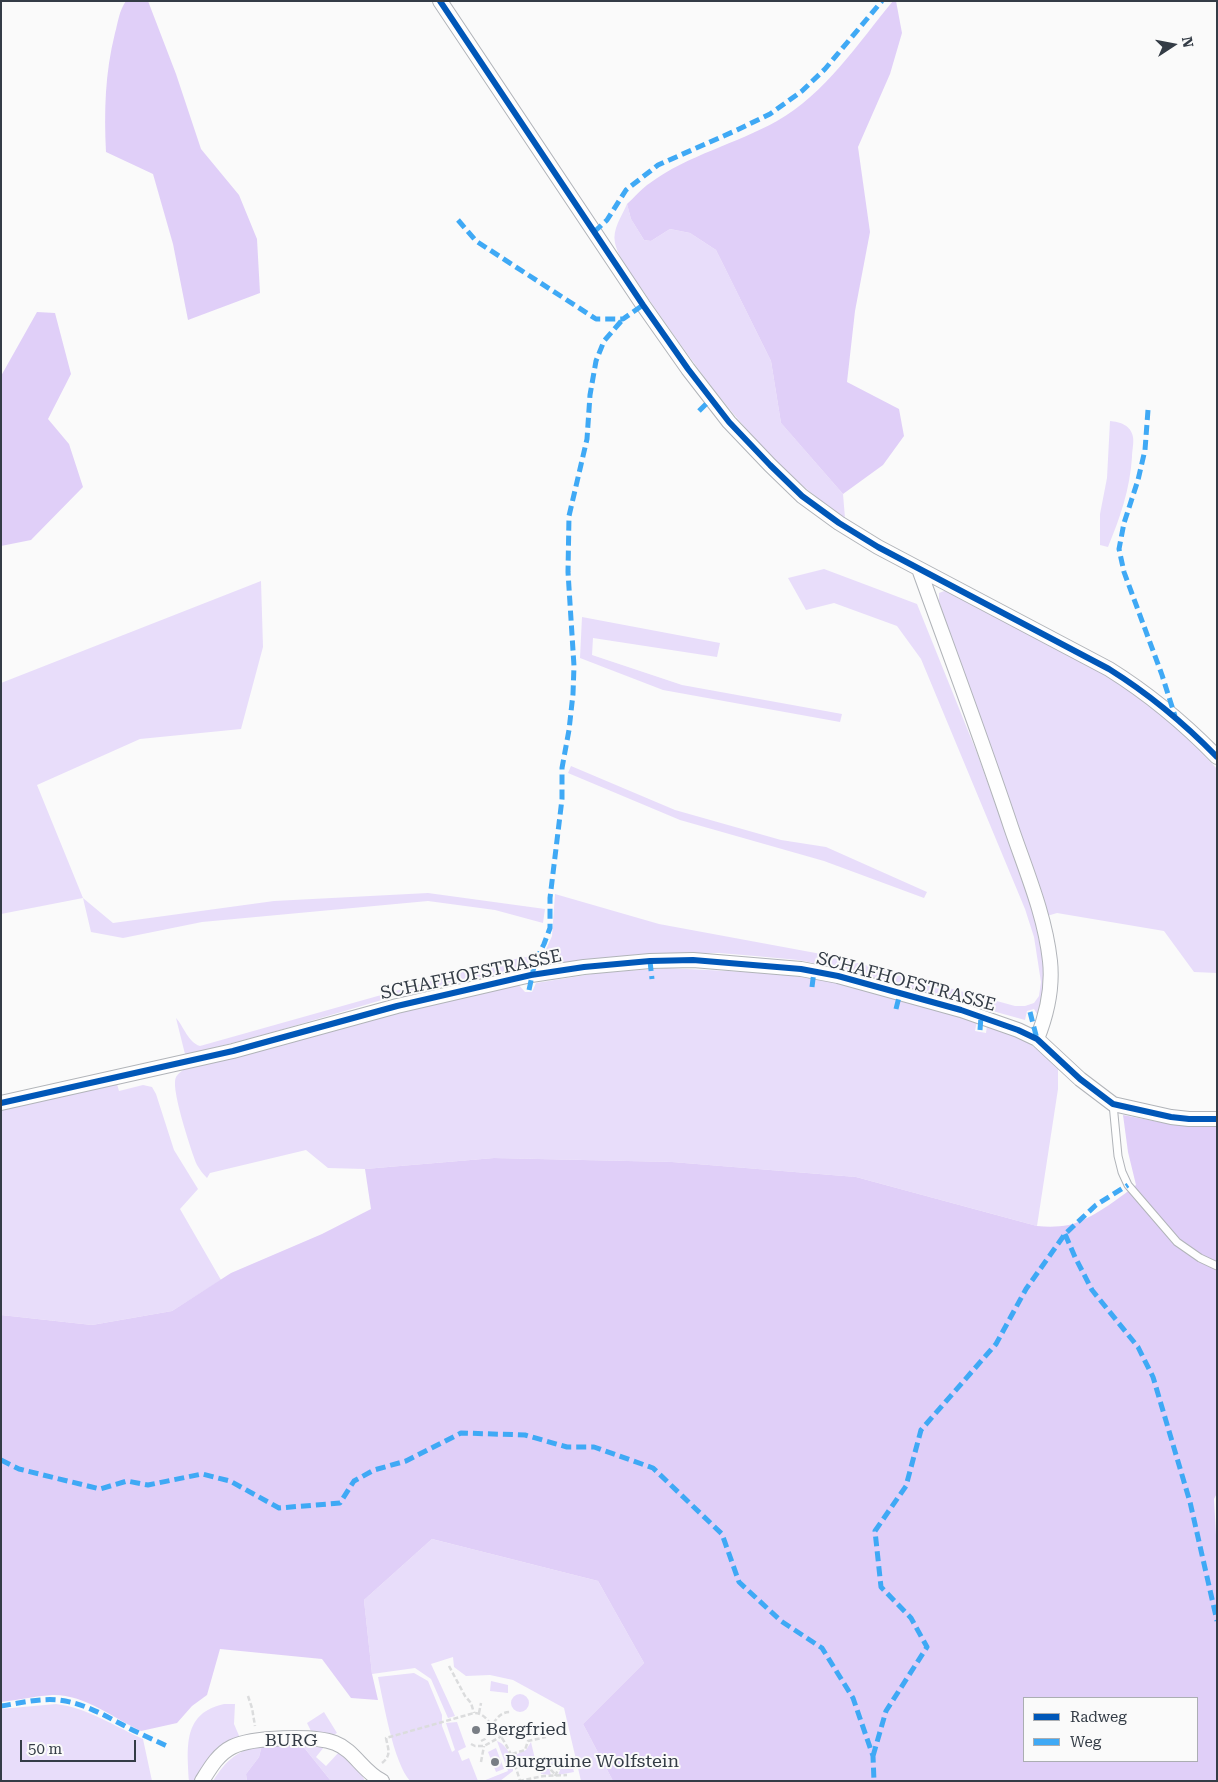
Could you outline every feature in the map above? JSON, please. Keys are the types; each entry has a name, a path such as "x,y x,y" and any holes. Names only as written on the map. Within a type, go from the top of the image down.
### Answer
{"street":[{"path":"440,1 643,305 688,369 729,422 802,496 839,523 878,547 1109,669 1137,687 1175,716 1217,757"},
{"path":"919,569 989,762 1042,920 1050,962 1050,998 1037,1039"},
{"name":"SCHAFHOFSTRASSE","path":"1,1103 224,1053 397,1006 531,975 584,967 650,961 693,960 801,969 838,976 960,1010 1018,1030 1037,1039 1080,1079 1113,1104"},
{"path":"1113,1104 1171,1117 1217,1119"},
{"name":"BURG","path":"202,1781 217,1759 232,1746 255,1741 281,1739 310,1739 335,1743 355,1757 368,1772 382,1781"}],"lane":[{"path":"1113,1104 1118,1156 1128,1185 1178,1242 1200,1258 1217,1266"}],"path":[{"path":"449,1666 465,1696 471,1703 474,1713"},
{"path":"248,1696 252,1708 255,1733"},
{"path":"479,1713 481,1704"},
{"path":"481,1741 485,1739 492,1725 503,1713 510,1712"},
{"path":"368,1772 388,1756 386,1738 479,1713 485,1716 502,1736 512,1754 520,1781 544,1776 567,1776"},
{"path":"472,1744 484,1746 502,1736 537,1728"},
{"path":"512,1754 525,1750 530,1740 546,1737"},
{"path":"481,1762 484,1746"}],"shaded area":[{"path":"126,1 148,1 176,74 201,149 239,195 257,239 260,293 188,320 173,244 153,174 106,152 105,107 107,77 119,17"},
{"path":"893,1 896,1 902,33 890,74 858,147 870,232 855,311 847,382 899,409 904,436 883,465 843,494 781,423 771,361 716,250 690,233 670,229 651,241 644,240 631,219 627,204 644,187 665,173 696,157 761,129 794,110 840,67"},
{"path":"627,204 631,219 644,240 651,241 670,229 690,233 716,250 771,361 781,423 843,494 845,518 816,497 762,447 714,390 630,273 617,250 614,238 616,228"},
{"path":"37,312 55,313 71,374 48,419 69,444 83,487 31,540 1,546 1,376"},
{"path":"1110,421 1121,423 1127,427 1132,433 1133,442 1127,492 1108,547 1100,545 1100,514 1107,478"},
{"path":"824,569 917,604 977,753 1032,906 1045,969 1042,1008 1037,1014 1034,1009 1027,1011 1025,1020 971,1005 969,998 957,997 954,1000 834,967 798,960 719,953 641,954 559,964 543,964 543,956 552,936 555,894 659,924 832,956 1015,1006 1025,1006 1034,1003 1039,996 1041,982 1034,937 1025,909 921,659 897,626 834,603 806,610 788,578"},
{"path":"261,581 263,647 241,729 140,739 37,785 83,898 1,914 1,683"},
{"path":"947,590 1104,672 1182,731 1217,769 1217,973 1194,972 1164,931 1057,913 1047,916 939,601 939,593"},
{"path":"582,617 720,643 717,657 593,638 592,655 682,685 842,714 840,722 663,690 580,658"},
{"path":"571,766 675,810 781,840 826,847 927,892 924,898 824,861 680,820 568,773"},
{"path":"428,893 545,909 543,923 495,910 428,901 202,922 123,938 91,932 83,898 113,923 274,901"},
{"path":"531,956 528,967 409,992 270,1033 185,1054 176,1018 189,1038 200,1046 495,963"},
{"path":"667,968 769,973 825,980 977,1021 975,1031 986,1033 987,1025 1020,1037 1058,1067 1058,1089 1037,1226 856,1177 672,1162 494,1158 365,1169 328,1168 306,1150 210,1173 207,1178 197,1165 183,1124 175,1090 178,1074 183,1070 415,1008 518,984 525,992 532,992 536,983 598,973"},
{"path":"117,1084 119,1091 143,1085 152,1087 156,1094 174,1150 198,1189 180,1209 221,1280 172,1311 92,1325 1,1315 1,1109"},
{"path":"1123,1115 1181,1125 1217,1126 1217,1493 1214,1499 1217,1553 1217,1781 613,1781 583,1724 644,1663 598,1581 432,1539 364,1600 372,1674 378,1700 351,1698 322,1659 220,1649 207,1695 192,1706 177,1723 141,1731 87,1703 64,1696 52,1695 1,1702 1,1315 92,1325 172,1311 231,1273 322,1234 371,1209 365,1169 494,1158 672,1162 856,1177 1037,1226 1053,1227 1069,1225 1087,1218 1136,1185 1128,1152"},
{"path":"432,1539 598,1581 644,1663 583,1724 613,1781 581,1781 564,1708 513,1680 490,1675 466,1676 454,1667 453,1657 431,1664 455,1716 448,1718 431,1679 415,1668 372,1674 364,1600"},
{"path":"414,1673 428,1681 442,1715 442,1726 452,1752 455,1750 446,1723 457,1722 466,1747 458,1751 462,1761 469,1758 478,1781 410,1781 404,1772 390,1732 378,1677"},
{"path":"491,1681 508,1685 508,1693 490,1691"},
{"path":"520,1694 526,1697 529,1703 526,1709 520,1712 514,1709 511,1703 514,1697"},
{"path":"56,1704 90,1713 143,1739 152,1781 1,1781 1,1709"},
{"path":"224,1704 235,1704 234,1724 240,1738 196,1781 189,1781 188,1744 194,1723 211,1708"},
{"path":"324,1712 337,1733 332,1736 312,1733 307,1723"},
{"path":"497,1741 504,1746 509,1754 513,1771 500,1781 483,1781 508,1771"},
{"path":"531,1742 535,1759 518,1765 515,1755 526,1750"},
{"path":"262,1745 259,1757 246,1774 247,1781 213,1781 233,1757"},
{"path":"262,1745 302,1745 331,1781 247,1781 246,1774 259,1757"},
{"path":"302,1745 324,1747 316,1757 326,1766 340,1751 359,1769 365,1781 331,1781"},
{"path":"496,1748 504,1769 496,1772 488,1752"},
{"path":"570,1757 574,1772 558,1775 561,1768 558,1764 553,1763 549,1768 551,1775 541,1774 539,1765"}],"marked path":[{"path":"594,232 607,220 626,190 658,165 770,114 802,91 825,69 882,1"},
{"path":"458,220 476,241 596,319 623,319 643,305"},
{"path":"529,990 535,962 550,928 550,898 562,799 562,768 573,694 574,666 568,572 569,516 587,439 590,395 596,361 604,341 623,319"},
{"path":"699,411 711,399"},
{"path":"1148,410 1145,450 1138,480 1124,523 1119,549 1124,572 1175,716"},
{"path":"650,961 652,979"},
{"path":"812,987 814,971"},
{"path":"896,1009 900,993"},
{"path":"1030,1012 1037,1039"},
{"path":"980,1030 981,1017"},
{"path":"873,1756 886,1711 927,1647 911,1618 881,1587 875,1531 906,1486 921,1430 996,1344 1026,1289 1065,1234 1096,1205 1128,1185"},
{"path":"1065,1234 1092,1290 1138,1347 1153,1377 1190,1502 1217,1621"},
{"path":"1,1460 19,1469 100,1489 127,1481 148,1485 202,1474 230,1481 279,1508 340,1503 354,1481 374,1470 406,1461 461,1433 525,1435 567,1447 594,1447 653,1468 722,1534 739,1582 781,1621 822,1648 853,1698 873,1756 874,1781"},
{"path":"1,1706 30,1701 68,1701 92,1710 169,1747"}],"cycle path":[{"path":"440,1 643,305 688,369 729,422 770,465 802,496 839,523 878,547 1109,669 1166,710 1217,757"},
{"path":"1,1103 233,1051 397,1006 531,975 584,967 650,961 693,960 801,969 838,976 961,1010 1018,1030 1037,1039 1080,1079 1113,1104 1171,1117 1217,1119"}],"place":[{"name":"Bergfried","path":"476,1730"},
{"name":"Burgruine Wolfstein","path":"495,1762"}]}
